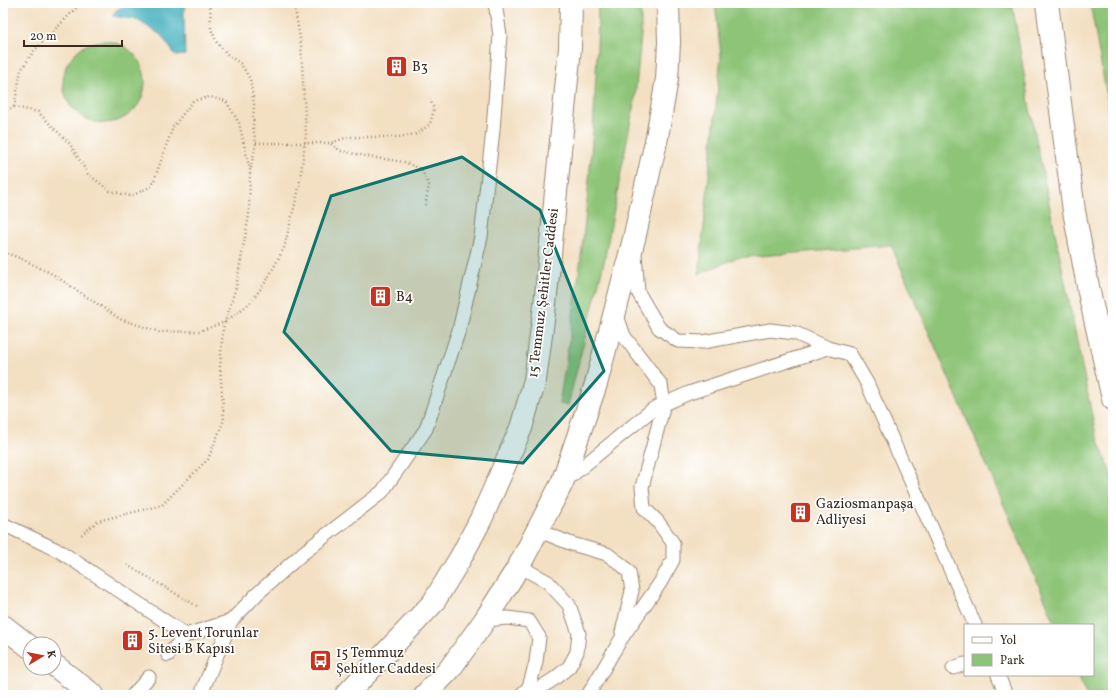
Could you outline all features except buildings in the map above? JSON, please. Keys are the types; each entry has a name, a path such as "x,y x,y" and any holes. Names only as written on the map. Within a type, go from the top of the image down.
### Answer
{"main road":[{"name":"15 Temmuz Şehitler Caddesi","path":"346,695 433,603 462,557 481,519 521,428 535,380 545,305 570,48 571,3"},
{"path":"425,695 449,670 485,620 519,566 562,483 596,384 634,240 657,137 667,79 669,43 668,3"},
{"path":"1046,3 1074,211 1090,299 1113,399"},
{"path":"3,626 22,640"},
{"path":"62,671 92,695"}],"lane":[{"path":"202,689 231,621 257,594 303,553 382,492 426,429 459,330 481,236 493,130 500,35 495,3"},
{"path":"634,240 638,292 659,328 678,341 703,342 770,330 796,333 828,348 850,354 867,383 976,624"},
{"path":"588,695 621,640 660,583 673,560 673,543 658,522 644,508 642,487 664,404 661,385 624,336 616,311"},
{"path":"562,483 653,409 689,393 828,348"},
{"path":"3,524 61,552 186,635"},
{"path":"537,530 572,544 607,554 622,564 628,572 632,591 621,640"},
{"path":"519,566 548,582 569,605 579,633 577,652 569,667 554,679 529,695"},
{"path":"485,620 508,618 529,621 539,637 536,662 528,687 521,695"},
{"path":"168,655 186,635 231,621"},
{"path":"998,676 1006,695"},
{"path":"132,695 148,677"}],"path":[{"path":"14,107 21,70 34,51 81,3"},
{"path":"86,541 79,537 98,521 162,505 208,459 224,420 220,367 223,328 236,287 249,215 250,170 256,143 253,127 254,104 250,79 241,64 228,55 217,43 211,29 210,3"},
{"path":"3,252 22,259 54,276 120,319 159,332 200,331 225,322 250,303 267,280 284,248 299,188 306,135 301,44 294,3"},
{"path":"3,112 14,107 38,112 70,144 88,174 110,191 131,196 152,186 173,127 193,101 210,97 226,101 239,123 250,170"},
{"path":"256,143 330,143 350,137 399,137 417,134 430,124 434,109 430,99"},
{"path":"330,143 341,150 371,158 404,162 421,170 429,185 425,206"},
{"path":"126,564 199,607"}],"highlighted area":[{"path":"462,157 540,210 604,371 523,463 391,451 284,332 331,196"}],"green space":[{"path":"598,3 639,3 641,15 641,35 635,98 604,262 568,405 559,404 576,294 588,194 595,99"},
{"path":"715,3 1012,3 1030,109 1096,435 1113,479 1113,695 1086,695 1078,676 1094,676 1094,624 1056,624 891,245 736,258 699,274 721,56"},
{"path":"1090,3 1113,3 1113,131"},
{"path":"104,41 120,44 133,53 142,66 145,82 142,98 133,111 120,120 104,123 88,120 75,111 66,98 63,82 66,66 75,53 88,44"}],"water":[{"path":"128,3 187,3 184,13 185,55 176,56 161,35 137,20 113,16 115,11"}],"place":[{"name":"B3","path":"396,67"},
{"name":"B4","path":"380,297"},
{"name":"Gaziosmanpaşa Adliyesi","path":"800,512"},
{"name":"5. Levent Torunlar Sitesi B Kapısı","path":"133,641"},
{"name":"15 Temmuz Şehitler Caddesi","path":"321,661"}]}
